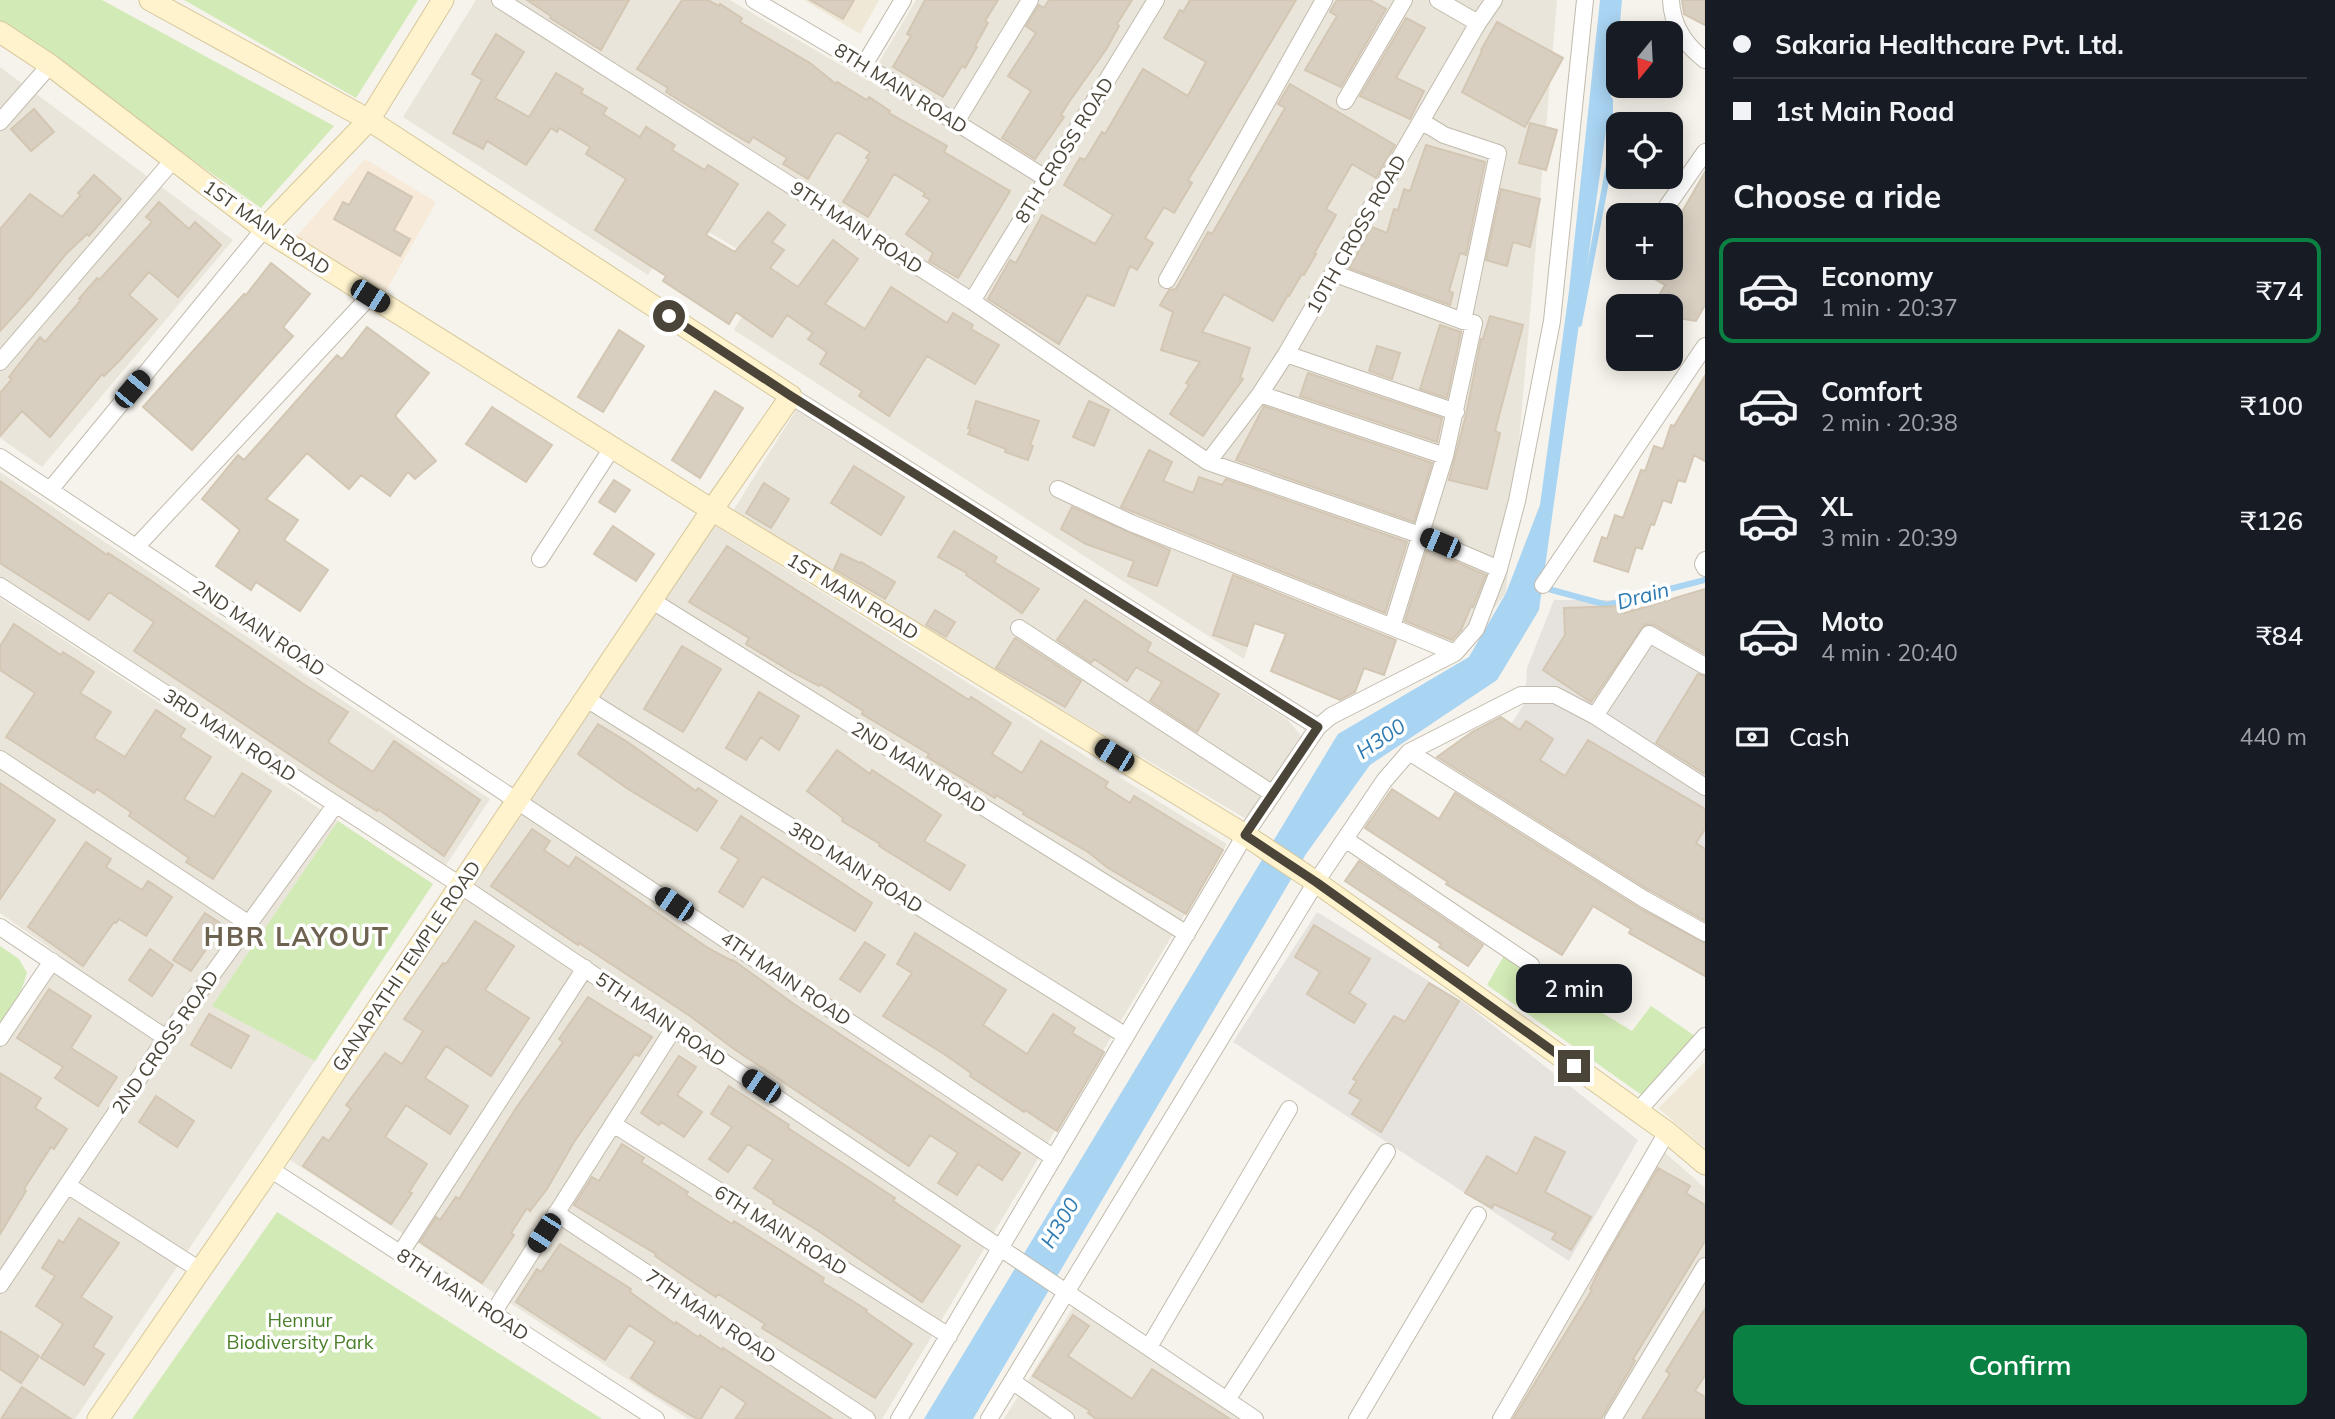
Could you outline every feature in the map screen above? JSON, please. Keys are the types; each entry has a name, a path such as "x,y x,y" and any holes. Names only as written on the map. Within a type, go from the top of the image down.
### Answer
{"street":[{"path":"150,0 369,120 791,396 1318,727"},
{"path":"50,489 264,229 369,120 443,0"},
{"name":"9TH MAIN ROAD","path":"500,0 972,301 1208,463 1420,535 1499,569"},
{"name":"8TH MAIN ROAD","path":"754,0 1047,179"},
{"path":"864,65 903,0"},
{"path":"956,122 1030,0"},
{"name":"8TH CROSS ROAD","path":"972,301 1156,0"},
{"path":"1167,280 1324,0"},
{"path":"1345,101 1404,0"},
{"path":"1438,0 1478,23"},
{"name":"10TH CROSS ROAD","path":"1208,463 1261,394 1286,354 1478,23 1494,0"},
{"path":"899,1419 1245,835 1318,727 1331,716 1455,653 1476,629 1499,569 1517,501 1552,321 1585,0"},
{"path":"1671,0 1673,20 1690,49 1705,60"},
{"name":"1ST MAIN ROAD","path":"0,32 50,65 264,229 612,448 1245,835 1316,882 1667,1132 1705,1164"},
{"path":"0,122 50,65"},
{"path":"1422,121 1444,135 1498,153 1463,321"},
{"path":"1669,203 1705,152"},
{"path":"0,362 173,160"},
{"path":"1333,273 1474,323 1445,456 1392,627"},
{"path":"136,547 370,296"},
{"path":"1543,585 1705,346"},
{"path":"1286,354 1456,412"},
{"path":"1261,394 1445,456"},
{"name":"GANAPATHI TEMPLE ROAD","path":"98,1419 270,1169 791,396"},
{"path":"540,559 612,448"},
{"name":"2ND MAIN ROAD","path":"0,457 517,799"},
{"path":"1058,489 1131,523 1455,653"},
{"name":"3RD MAIN ROAD","path":"0,586 460,885"},
{"name":"2ND MAIN ROAD","path":"651,600 1187,934"},
{"path":"1019,628 1273,794"},
{"path":"1595,716 1649,634 1705,666"},
{"path":"989,1419 1316,882 1384,781 1409,752 1521,695 1555,695 1595,716 1705,787"},
{"name":"3RD MAIN ROAD","path":"585,698 1126,1036"},
{"path":"1409,752 1644,899 1705,933"},
{"path":"0,759 249,924"},
{"name":"4TH MAIN ROAD","path":"517,799 1054,1157"},
{"name":"2ND CROSS ROAD","path":"0,1285 166,1038 336,804"},
{"path":"1345,839 1531,965"},
{"name":"5TH MAIN ROAD","path":"460,885 1067,1290 1255,1419"},
{"path":"0,927 166,1038"},
{"path":"0,1038 52,961"},
{"path":"400,1254 585,968"},
{"path":"493,1313 674,1028"},
{"path":"1638,1111 1705,1036"},
{"path":"1149,1347 1289,1109"},
{"name":"6TH MAIN ROAD","path":"613,1124 948,1336"},
{"path":"1501,1419 1667,1132"},
{"path":"1227,1400 1387,1152"},
{"name":"8TH MAIN ROAD","path":"270,1169 656,1419"},
{"path":"67,1185 200,1270"},
{"name":"7TH MAIN ROAD","path":"556,1213 867,1419"},
{"path":"1357,1419 1478,1215"},
{"path":"1613,1419 1705,1266"},
{"path":"1012,1381 1066,1419"}],"shaded area":[{"path":"476,0 730,0 868,81 916,0 1557,0 1506,593 1460,650 1271,577 1244,659 734,330 770,268 683,217 648,275 403,117"},
{"path":"804,0 879,0 860,34"},
{"path":"0,67 233,240 42,467 0,438"},
{"path":"365,159 436,202 385,293 295,238"},
{"path":"796,410 1288,720 1302,737 1248,820 731,514"},
{"path":"0,472 490,799 444,868 0,580"},
{"path":"714,525 1227,844 882,1419 688,1419 287,1158"},
{"path":"0,598 338,821 212,1006 315,1061 75,1419 0,1419 0,1048 61,956 0,913"},
{"path":"1554,600 1627,600 1705,659 1705,893 1489,760 1525,702 1527,668"},
{"path":"1317,912 1466,1004 1638,1140 1569,1261 1233,1042"},
{"path":"1705,1062 1705,1148 1658,1108"},
{"path":"1663,1151 1705,1188 1705,1419 1511,1419"},
{"path":"1074,1306 1242,1419 1004,1419"}],"green space":[{"path":"0,0 102,0 334,126 261,208 0,25"},
{"path":"184,0 418,0 356,98"},
{"path":"338,821 433,884 315,1061 212,1006"},
{"path":"0,946 19,959 27,973 21,991 0,1023"},
{"path":"1505,954 1632,1031 1651,1006 1695,1036 1643,1096 1487,985"},
{"name":"Hennur Biodiversity Park","path":"277,1212 602,1419 132,1419"}],"water":[{"path":"1600,0 1622,0 1620,21 1606,21 1606,98 1611,98 1609,112 1606,112 1606,131 1539,610 1497,680 1370,765 1306,854 973,1419 924,1419 1338,734 1469,657 1506,593 1540,505 1569,291"}],"building":[{"path":"527,0 629,0 601,50"},
{"path":"682,0 708,0 719,6 720,4 742,18 740,22 810,63 836,84 837,82 867,100 869,97 890,111 889,113 947,146 944,152 1010,191 958,278 929,261 933,253 906,234 930,200 923,196 925,193 894,174 868,217 843,202 869,159 866,158 870,152 839,133 835,134 808,179 783,164 787,158 753,137 749,143 727,130 666,92 668,88 637,69"},
{"path":"810,0 854,0 843,19"},
{"path":"925,0 998,0 985,21 988,23 975,46 977,47 943,97 893,67 911,36 907,34"},
{"path":"1049,0 1132,0 1117,24 1119,26 1107,48 1069,102 1061,115 1064,117 1035,159 1002,138 1031,91 1008,76 1036,33 1026,26 1039,5 1044,8"},
{"path":"1190,0 1296,0 1188,180 1192,183 1174,213 1164,207 1145,238 1153,243 1137,270 1130,266 1114,306 1087,295 1059,344 988,299 1010,260 1016,263 1042,215 1095,244 1113,215 1064,185 1080,158 1085,160 1102,132 1105,134 1143,69 1188,96 1206,62 1164,38 1180,10 1183,12"},
{"path":"1337,0 1370,0 1386,9 1341,87 1305,70 1337,16 1330,12"},
{"path":"1682,0 1705,0 1705,25 1684,14"},
{"path":"1406,18 1425,28 1396,78 1424,91 1410,119 1360,96"},
{"path":"1497,22 1563,58 1525,127 1462,92"},
{"path":"496,34 524,52 495,98 529,117 556,73 583,89 581,93 607,108 603,114 640,137 646,127 675,145 672,150 705,170 708,165 738,184 706,235 735,252 768,212 785,225 772,242 784,250 770,268 798,287 833,240 858,259 825,304 865,329 891,287 947,323 953,313 973,325 971,329 999,345 975,384 927,356 889,416 859,396 862,391 820,364 827,352 808,339 813,333 787,315 772,337 736,312 729,324 663,281 666,276 595,230 626,179 586,154 590,147 559,128 557,132 551,128 526,165 487,141 483,149 453,133 482,80 472,74"},
{"path":"1290,84 1395,145 1376,178 1352,164 1326,209 1336,215 1304,275 1302,274 1273,321 1224,294 1202,332 1250,348 1240,378 1243,379 1203,436 1170,414 1200,362 1161,350 1173,312 1160,305 1169,290 1176,289 1208,232 1212,234 1285,108 1278,104"},
{"path":"34,109 54,132 31,151 11,129"},
{"path":"1530,123 1557,130 1546,170 1519,163"},
{"path":"1426,145 1485,162 1466,255 1460,253 1449,291 1453,293 1450,305 1349,268 1372,227 1387,233 1394,209 1398,210 1404,189 1410,191"},
{"path":"368,172 412,197 394,230 410,239 400,256 334,219 343,202 349,205"},
{"path":"1705,172 1705,305 1696,321 1683,319 1683,294 1660,294 1665,285 1656,280 1683,280 1683,210"},
{"path":"94,175 121,199 89,236 87,234 66,254 0,331 0,229 30,194 62,217"},
{"path":"1501,189 1540,199 1530,247 1513,242 1507,266 1486,260"},
{"path":"159,202 189,229 195,222 221,245 178,297 149,272 129,295 157,319 104,376 102,374 50,437 22,411 0,436 0,393 12,379 9,377 40,337 45,342 97,278 99,280 152,222 146,217"},
{"path":"271,263 310,294 283,327 293,336 192,450 143,407 244,294 246,295"},
{"path":"1490,316 1523,325 1495,431 1500,433 1487,489 1449,480 1466,415 1481,339"},
{"path":"1440,325 1461,332 1447,398 1420,389"},
{"path":"367,327 429,373 395,416 436,461 415,479 408,472 390,496 361,475 349,489 307,453 266,499 298,520 284,540 328,570 300,611 256,582 251,590 216,566 240,530 202,499 238,455 244,460 337,355 342,359"},
{"path":"619,330 644,346 603,412 578,397"},
{"path":"1377,346 1400,353 1392,379 1369,371"},
{"path":"1308,373 1442,418 1437,442 1300,396"},
{"path":"1705,376 1705,461 1694,455 1685,482 1678,480 1671,503 1663,500 1642,549 1636,547 1628,572 1594,561 1602,537 1607,539 1615,515 1623,518 1641,470 1645,471 1654,446 1663,449 1671,425 1674,426"},
{"path":"715,391 743,408 700,478 672,460"},
{"path":"976,401 1039,421 1030,445 1033,446 1028,460 968,434"},
{"path":"1089,401 1109,410 1094,446 1073,437"},
{"path":"1264,406 1432,463 1414,522 1236,460"},
{"path":"492,407 552,445 526,482 466,444"},
{"path":"1149,450 1172,462 1163,481 1193,493 1199,477 1222,485 1226,479 1407,542 1385,613 1121,507"},
{"path":"854,466 904,497 881,535 831,503"},
{"path":"614,480 630,490 615,512 599,502"},
{"path":"0,481 107,555 108,553 153,582 348,712 328,742 373,772 394,741 480,800 444,856 378,809 377,811 331,782 134,651 154,622 109,592 89,620 0,563"},
{"path":"764,483 789,499 771,528 746,513"},
{"path":"1072,507 1170,550 1157,586 1128,576 1134,561 1086,544 1061,529"},
{"path":"613,526 654,554 636,581 594,554"},
{"path":"954,531 997,557 994,562 1039,589 1022,613 966,575 967,573 938,557"},
{"path":"727,546 969,700 971,697 1011,723 992,754 1022,773 1041,741 1108,782 1105,787 1130,803 1134,796 1223,850 1186,914 1108,868 1088,852 996,795 995,798 927,757 929,754 862,714 863,711 820,684 819,686 792,672 746,644 749,638 689,602"},
{"path":"1427,549 1486,575 1461,630 1452,640 1405,621"},
{"path":"841,554 861,562 895,582 885,599 834,569"},
{"path":"1233,575 1396,640 1384,675 1364,668 1355,692 1340,700 1271,671 1286,634 1254,623 1247,646 1213,635"},
{"path":"1705,589 1705,654 1654,625 1645,624 1591,702 1543,670 1565,635 1564,608 1624,606 1625,613"},
{"path":"1085,600 1151,643 1147,651 1219,694 1197,732 1150,701 1162,682 1136,667 1127,681 1094,659 1091,663 1057,640"},
{"path":"935,610 955,622 946,637 926,625"},
{"path":"14,624 61,655 63,652 94,672 80,693 111,712 94,738 125,757 156,710 185,729 180,737 211,757 184,799 214,817 242,773 271,791 213,879 186,862 189,858 129,816 131,812 97,789 94,793 6,737 35,693 0,670 0,646"},
{"path":"1015,638 1081,681 1065,707 996,668"},
{"path":"682,646 721,669 683,732 644,709"},
{"path":"1698,674 1705,676 1705,774 1656,743"},
{"path":"759,692 799,716 779,750 761,737 746,760 726,748"},
{"path":"1501,717 1520,730 1526,721 1553,739 1540,760 1565,776 1588,740 1705,809 1705,829 1696,843 1705,849 1705,921 1649,890 1437,757 1472,732"},
{"path":"598,724 696,791 698,788 717,801 697,831 628,789 578,754"},
{"path":"837,750 870,774 872,770 941,815 924,841 965,865 950,890 842,821 843,818 807,791"},
{"path":"0,783 55,820 0,899"},
{"path":"1392,789 1439,819 1455,793 1639,908 1705,943 1705,976 1629,933 1631,929 1593,906 1562,955 1446,884 1448,882 1365,828"},
{"path":"741,816 872,903 855,931 762,876 743,907 719,892 739,859 721,848"},
{"path":"532,829 550,841 544,850 569,867 576,857 708,948 733,960 794,1004 1020,1153 1002,1180 978,1164 957,1195 938,1183 958,1153 930,1135 909,1166 734,1049 690,1016 491,886"},
{"path":"86,842 111,859 106,867 142,890 148,881 172,897 146,936 119,919 114,922 83,966 28,927"},
{"path":"1359,861 1483,945 1468,966 1439,947 1441,944 1345,881"},
{"path":"205,913 223,925 191,971 173,960"},
{"path":"475,921 514,946 485,990 529,1018 491,1076 446,1046 425,1078 468,1106 450,1134 406,1105 385,1137 427,1164 391,1224 303,1166 323,1137 329,1141 351,1109 346,1105 385,1053 402,1064 423,1031 404,1019"},
{"path":"1314,925 1370,959 1349,993 1366,1004 1354,1023 1307,994 1320,972 1295,957"},
{"path":"915,933 1006,990 983,1025 1027,1054 1053,1014 1075,1028 1072,1033 1104,1052 1057,1131 1025,1110 1024,1112 970,1076 971,1073 944,1054 883,1016 912,973 897,964"},
{"path":"865,942 885,955 860,992 840,979"},
{"path":"150,949 173,965 152,996 129,980"},
{"path":"1429,983 1459,1001 1381,1132 1352,1114 1361,1100 1349,1093 1357,1081 1353,1079 1394,1016 1405,1022"},
{"path":"49,989 91,1016 71,1048 117,1077 98,1106 55,1078 63,1067 17,1038"},
{"path":"588,997 652,1037 639,1056 635,1054 574,1142 547,1189 530,1211 527,1208 511,1233 514,1235 482,1283 420,1242 436,1217 440,1220 456,1197 459,1199 516,1108 563,1042 559,1039"},
{"path":"209,1014 249,1036 231,1068 191,1045"},
{"path":"679,1056 696,1067 677,1095 702,1112 684,1137 641,1113"},
{"path":"0,1073 41,1098 35,1108 67,1129 54,1149 51,1147 24,1189 26,1191 0,1234"},
{"path":"729,1086 895,1198 893,1201 960,1246 922,1302 754,1188 773,1160 748,1144 728,1172 709,1159 732,1127 711,1114"},
{"path":"156,1096 194,1121 177,1147 139,1122"},
{"path":"1535,1137 1565,1152 1545,1192 1591,1217 1571,1250 1552,1239 1556,1233 1494,1204 1492,1208 1465,1193 1487,1156 1517,1174"},
{"path":"622,1144 644,1158 641,1162 688,1192 686,1195 732,1224 734,1221 824,1278 822,1282 867,1310 866,1312 912,1344 875,1398 762,1328 765,1324 718,1294 716,1297 655,1256 656,1254 574,1205 592,1177 599,1181"},
{"path":"1658,1168 1690,1186 1686,1193 1705,1205 1705,1241 1633,1359 1635,1361 1601,1419 1513,1419 1592,1290 1590,1289 1601,1266"},
{"path":"79,1218 119,1243 81,1297 112,1317 93,1347 104,1354 84,1385 41,1358 63,1324 36,1306 55,1276 42,1268 59,1240 63,1243"},
{"path":"560,1244 631,1289 630,1292 675,1324 676,1322 698,1337 700,1335 722,1350 723,1348 832,1419 735,1419 746,1403 721,1386 701,1419 697,1419 650,1391 631,1378 655,1342 629,1325 605,1360 516,1302 537,1269 541,1272"},
{"path":"1705,1309 1705,1375 1695,1391 1705,1397 1705,1419 1642,1419 1670,1374 1666,1371"},
{"path":"1073,1315 1089,1326 1068,1356 1132,1399 1152,1369 1230,1419 1096,1419 1088,1413 1090,1411 1033,1376"},
{"path":"0,1331 39,1356 21,1383 0,1369"},
{"path":"22,1387 71,1419 1,1419"}],"waterway":[{"name":"H300","path":"1579,324 1610,160 1610,100"},
{"name":"Drain","path":"1541,587 1607,605 1705,580"}],"district":[{"name":"HBR LAYOUT","path":"297,937"}],"route":[{"path":"669,316 791,396 1318,727 1245,835 1316,882 1574,1066"}]}
